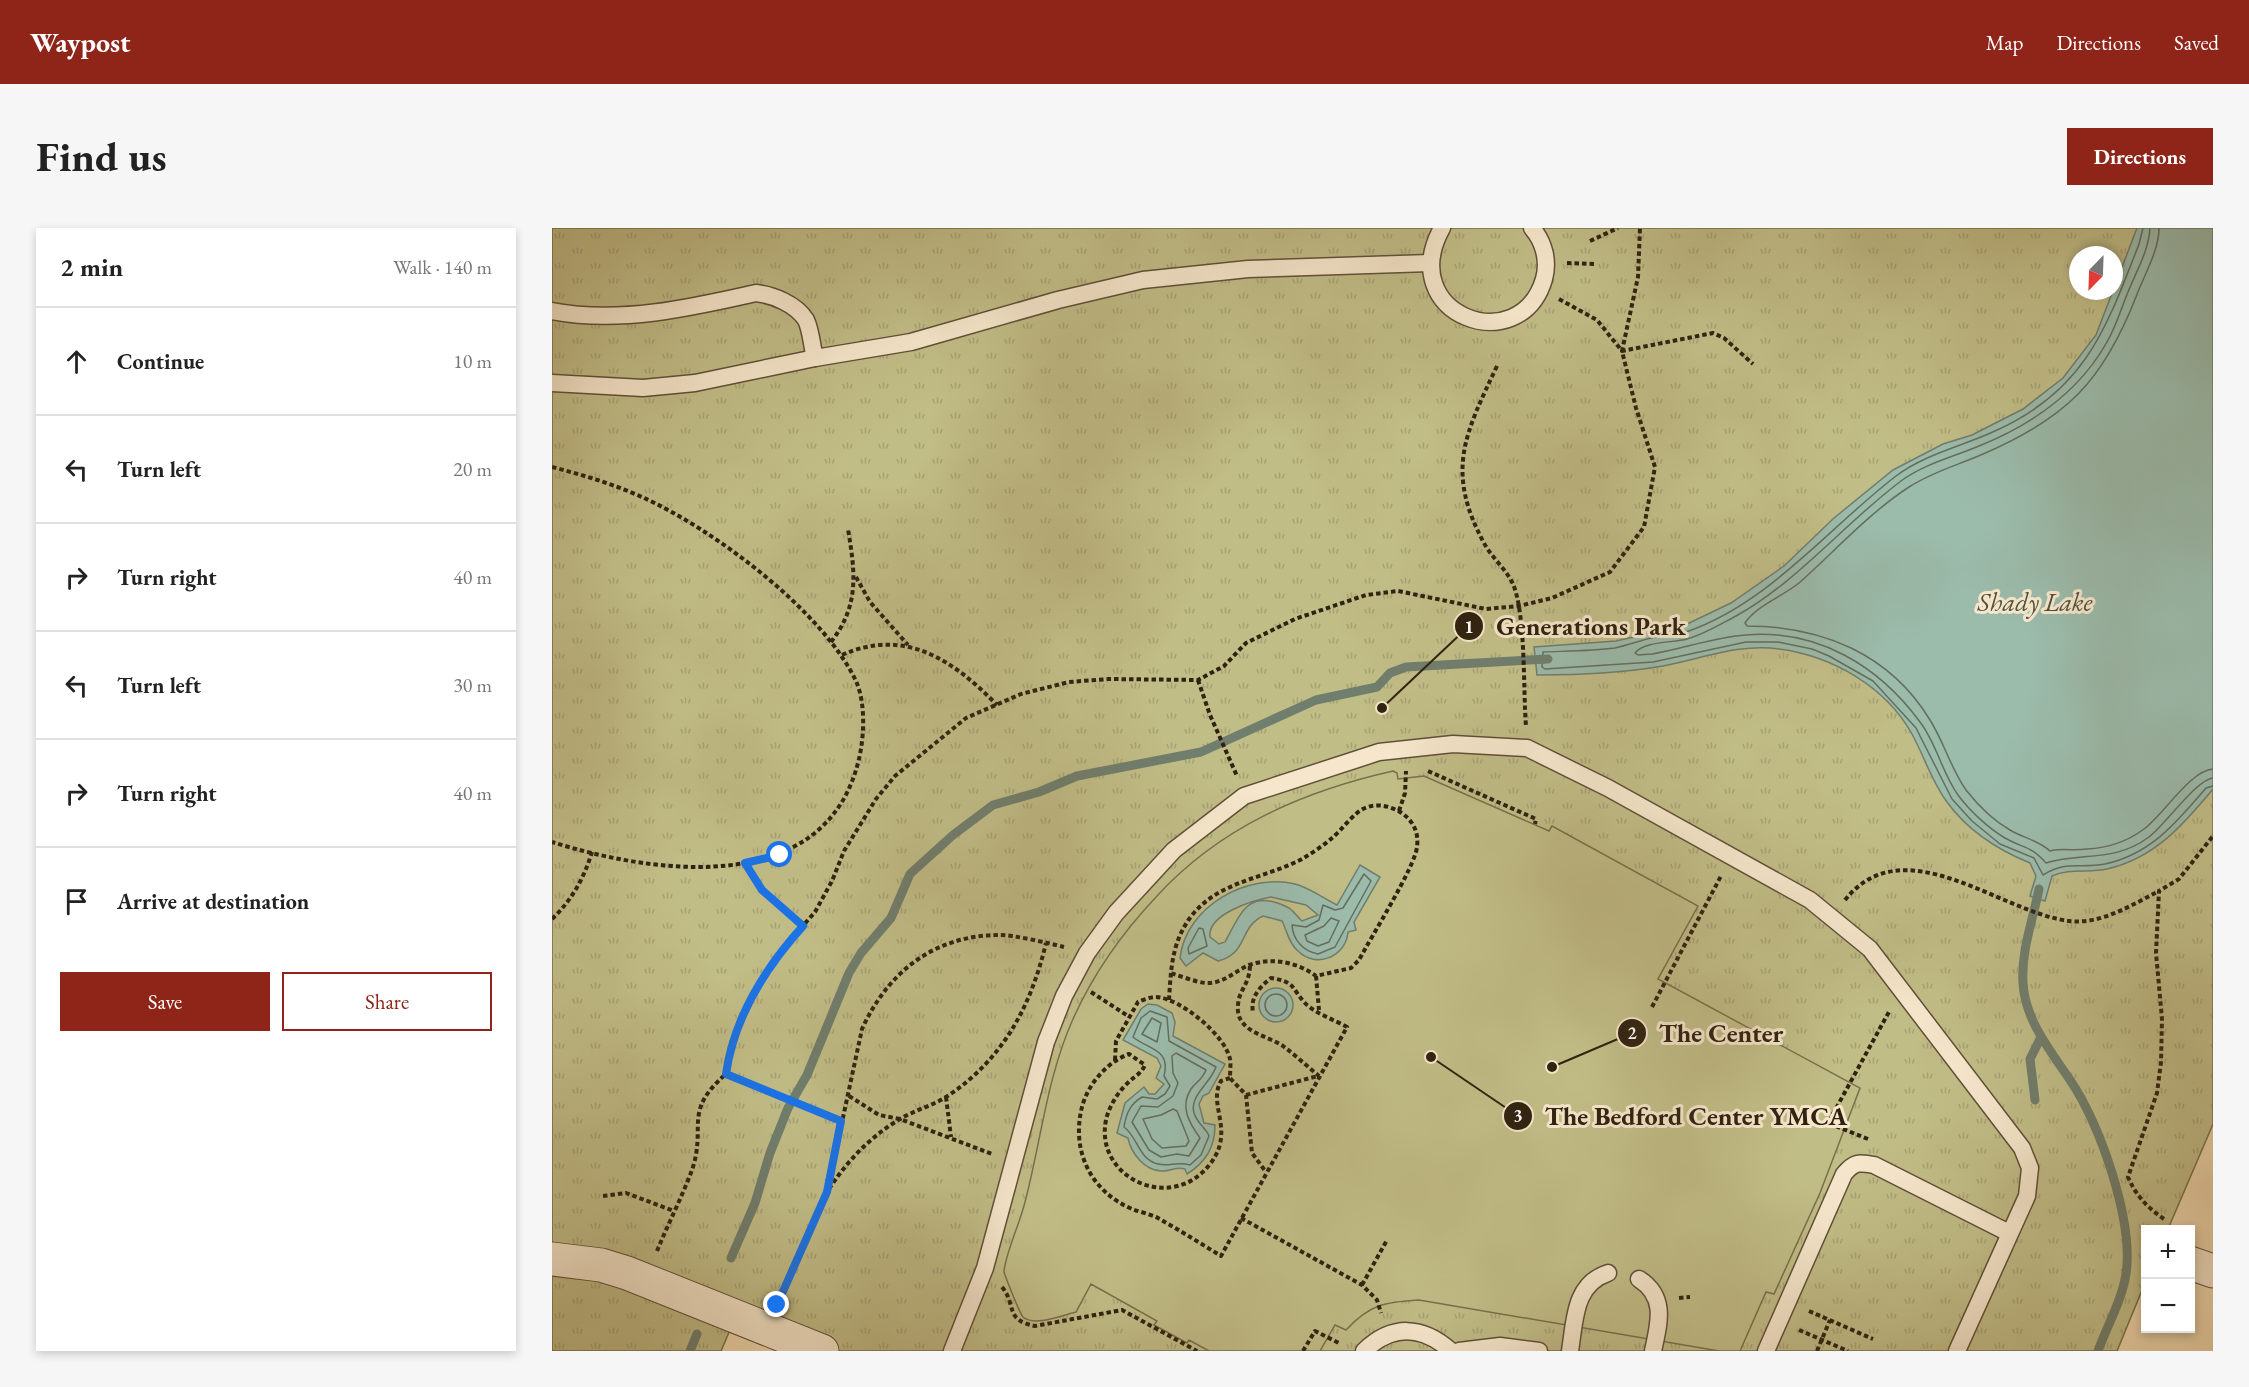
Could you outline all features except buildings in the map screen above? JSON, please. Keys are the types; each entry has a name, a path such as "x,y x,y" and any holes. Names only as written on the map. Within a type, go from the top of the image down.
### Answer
{"street":[{"path":"552,1259 601,1265 627,1273 785,1344 822,1351"},
{"path":"2195,1265 2213,1271"}],"lane":[{"path":"1442,228 1433,245 1430,263 1432,282 1442,300 1456,313 1474,321 1494,323 1512,317 1529,307 1540,291 1546,272 1545,253 1539,236 1532,228"},
{"path":"552,383 643,388 695,383 815,358 911,342 1058,300 1143,280 1248,269 1430,263"},
{"path":"552,311 599,315 652,313 756,293 771,295 784,301 806,320 815,358"},
{"path":"952,1351 986,1268 1046,1042 1064,996 1087,953 1116,913 1174,850 1244,796 1379,752 1453,744 1527,748 1608,788 1810,900 1870,949 2022,1148 2030,1167 2027,1196 1957,1351"},
{"path":"1766,1351 1844,1174 1851,1166 1859,1162 1874,1165 1934,1193 2009,1233"},
{"path":"1570,1351 1575,1315 1585,1287 1594,1277 1608,1273"},
{"path":"1639,1279 1647,1284 1659,1302 1660,1316 1653,1351"},
{"path":"1364,1351 1380,1338 1399,1331 1418,1331 1437,1339 1450,1351"},
{"path":"1459,1351 1500,1346 1539,1351"}],"path":[{"path":"1590,241 1618,228"},
{"path":"1622,351 1638,277 1640,228"},
{"path":"655,1256 692,1169 698,1146 697,1113 712,1086 726,1074 730,1046 741,1016 778,954 815,912 849,842 876,799 895,776 966,718 1021,694 1069,682 1198,680 1224,666 1246,643 1296,620 1366,595 1398,591 1486,609 1518,606 1552,598 1610,572 1644,527 1655,467 1636,408 1622,351 1597,320 1572,304 1540,291"},
{"path":"1622,351 1713,333 1724,338 1754,364"},
{"path":"1497,366 1467,432 1462,452 1463,483 1470,515 1485,545 1512,584 1518,606 1527,748"},
{"path":"552,467 592,478 643,498 689,522 761,573 799,608 842,656 857,683 862,709 859,762 852,786 834,813 800,843 780,855 707,868 638,862 552,842"},
{"path":"831,642 846,616 855,576 848,529"},
{"path":"855,576 870,602 908,646"},
{"path":"842,656 859,648 908,646 955,666 997,705"},
{"path":"1198,680 1210,715 1237,774"},
{"path":"1406,768 1429,772 1536,819 1535,824"},
{"path":"1399,811 1406,793 1407,778"},
{"path":"1169,999 1170,973 1174,948 1181,931 1204,902 1222,890 1300,860 1332,838 1364,808 1387,806 1399,811 1414,825 1417,835 1415,856 1359,960 1351,968 1316,976 1292,963 1274,961 1250,965 1229,978 1207,983 1170,973"},
{"path":"1831,917 1852,892 1865,882 1899,869 1937,875 2018,907 2068,921 2088,921 2117,912 2179,879 2213,836"},
{"path":"552,919 573,896 585,874 592,852"},
{"path":"1652,1007 1715,891 1730,856"},
{"path":"745,863 762,890 803,926"},
{"path":"2159,891 2156,953 2162,1019 2161,1062 2157,1093 2127,1178 2133,1190 2149,1208 2164,1219"},
{"path":"827,1192 862,1029 891,983 913,960 947,945 1001,935 1087,953"},
{"path":"777,1305 827,1192 847,1162 871,1140 900,1119 946,1097 997,1054 1011,1033 1036,982 1046,943"},
{"path":"1250,965 1250,980 1241,993 1238,1006 1239,1018 1248,1029 1281,1045 1319,1076"},
{"path":"1316,976 1319,1011"},
{"path":"1253,1012 1254,997 1261,986 1271,978 1283,980 1296,988 1305,1004 1347,1027 1221,1256 1155,1217 1131,1208 1110,1196 1096,1182 1084,1164 1078,1144 1078,1123 1089,1090 1114,1059 1116,1041 1128,1016 1138,1002 1154,997 1169,999 1196,1017 1220,1038 1230,1058 1230,1078 1246,1095 1252,1153 1266,1172"},
{"path":"1872,1141 1828,1123 1902,988"},
{"path":"1087,990 1128,1016"},
{"path":"1114,1059 1129,1054 1145,1065 1142,1073 1129,1081 1115,1100 1106,1121 1107,1140 1113,1158 1124,1173 1140,1183 1161,1190 1182,1187 1199,1177 1212,1162 1220,1148 1223,1133 1216,1090 1221,1081 1230,1078"},
{"path":"726,1074 841,1121"},
{"path":"1246,1095 1319,1076"},
{"path":"849,1096 879,1115 900,1119 951,1137 1013,1163"},
{"path":"946,1097 951,1137"},
{"path":"603,1196 626,1193 674,1211"},
{"path":"1241,1218 1362,1285 1377,1300 1381,1313"},
{"path":"1362,1285 1387,1240"},
{"path":"986,1268 1007,1293 1010,1310 1024,1324 1035,1326 1122,1310 1197,1351"},
{"path":"1678,1298 1690,1297"},
{"path":"1806,1309 1874,1339"},
{"path":"1817,1351 1830,1320"},
{"path":"1779,1322 1848,1351"},
{"path":"1304,1351 1315,1331 1341,1344"}],"green space":[{"path":"552,228 2213,228 2213,1124 2170,1225 2141,1225 2141,1293 2117,1351 822,1351 736,1316 721,1351 552,1351"},
{"path":"1393,771 1397,773 1398,779 1424,776 1549,831 1552,826 1698,906 1658,979 1860,1088 1820,1193 1774,1294 1766,1292 1740,1351 1719,1351 1419,1300 1379,1306 1363,1315 1346,1330 1335,1325 1320,1351 1209,1351 1189,1340 1187,1343 1154,1325 1157,1321 1091,1284 1076,1312 1041,1321 1028,1320 1021,1314 1004,1271 1005,1263 1025,1202 1051,1086 1064,1041 1081,1002 1110,954 1157,896 1208,850 1236,831 1265,815 1327,789"}],"water":[{"name":"Shady Lake","path":"2137,228 2213,228 2213,789 2179,827 2154,848 2140,857 2107,869 2065,872 2052,876 2045,901 2030,896 2036,876 2030,863 1984,838 1955,812 1937,786 1912,734 1887,701 1855,676 1818,658 1779,649 1750,648 1647,668 1600,673 1537,675 1534,647 1616,641 1683,626 1731,603 1784,566 1834,518 1893,470 1943,444 1972,435 2023,409 2063,378 2096,335 2109,300 2123,300 2123,265"},
{"path":"1360,865 1380,877 1354,922 1356,930 1348,932 1342,948 1329,958 1313,959 1305,956 1292,945 1282,921 1263,916 1250,927 1239,947 1228,958 1218,961 1203,953 1186,966 1180,958 1185,939 1194,923 1206,909 1222,897 1239,889 1277,882 1295,884 1337,905","holes":["1271,897 1306,905 1318,915 1302,921 1289,908 1275,902 1264,900 1255,902 1241,913 1225,942 1219,944 1210,937 1211,929 1216,921 1233,910 1254,901"]},
{"path":"1276,988 1288,993 1293,1005 1288,1017 1276,1022 1264,1017 1259,1005 1264,993"},
{"path":"1148,1004 1157,1005 1172,1013 1175,1022 1173,1036 1225,1064 1209,1093 1203,1096 1199,1104 1204,1123 1215,1125 1211,1147 1204,1159 1187,1174 1182,1168 1164,1171 1149,1168 1135,1155 1128,1138 1117,1133 1125,1103 1144,1087 1149,1094 1155,1094 1164,1084 1156,1078 1161,1066 1157,1058 1123,1040 1141,1009"}],"waterway":[{"path":"731,1258 755,1203 770,1153 788,1108 807,1075 849,973 861,953 891,918 910,874 953,835 993,805 1039,792 1077,776 1201,752 1316,700 1377,687 1390,673 1406,667 1548,659"},
{"path":"2039,889 2024,959 2023,983 2028,1010 2093,1121 2112,1174 2125,1228 2127,1252 2124,1284 2098,1351"},
{"path":"2035,1100 2030,1059 2041,1037"},
{"path":"690,1351 697,1334"}],"place":[{"name":"Generations Park","path":"1382,708"},
{"name":"The Bedford Center YMCA","path":"1431,1057"},
{"name":"The Center","path":"1552,1067"}],"route":[{"path":"777,1305 827,1192 841,1121 726,1074 730,1046 741,1016 778,954 803,926 762,890 745,863 780,855"}]}
